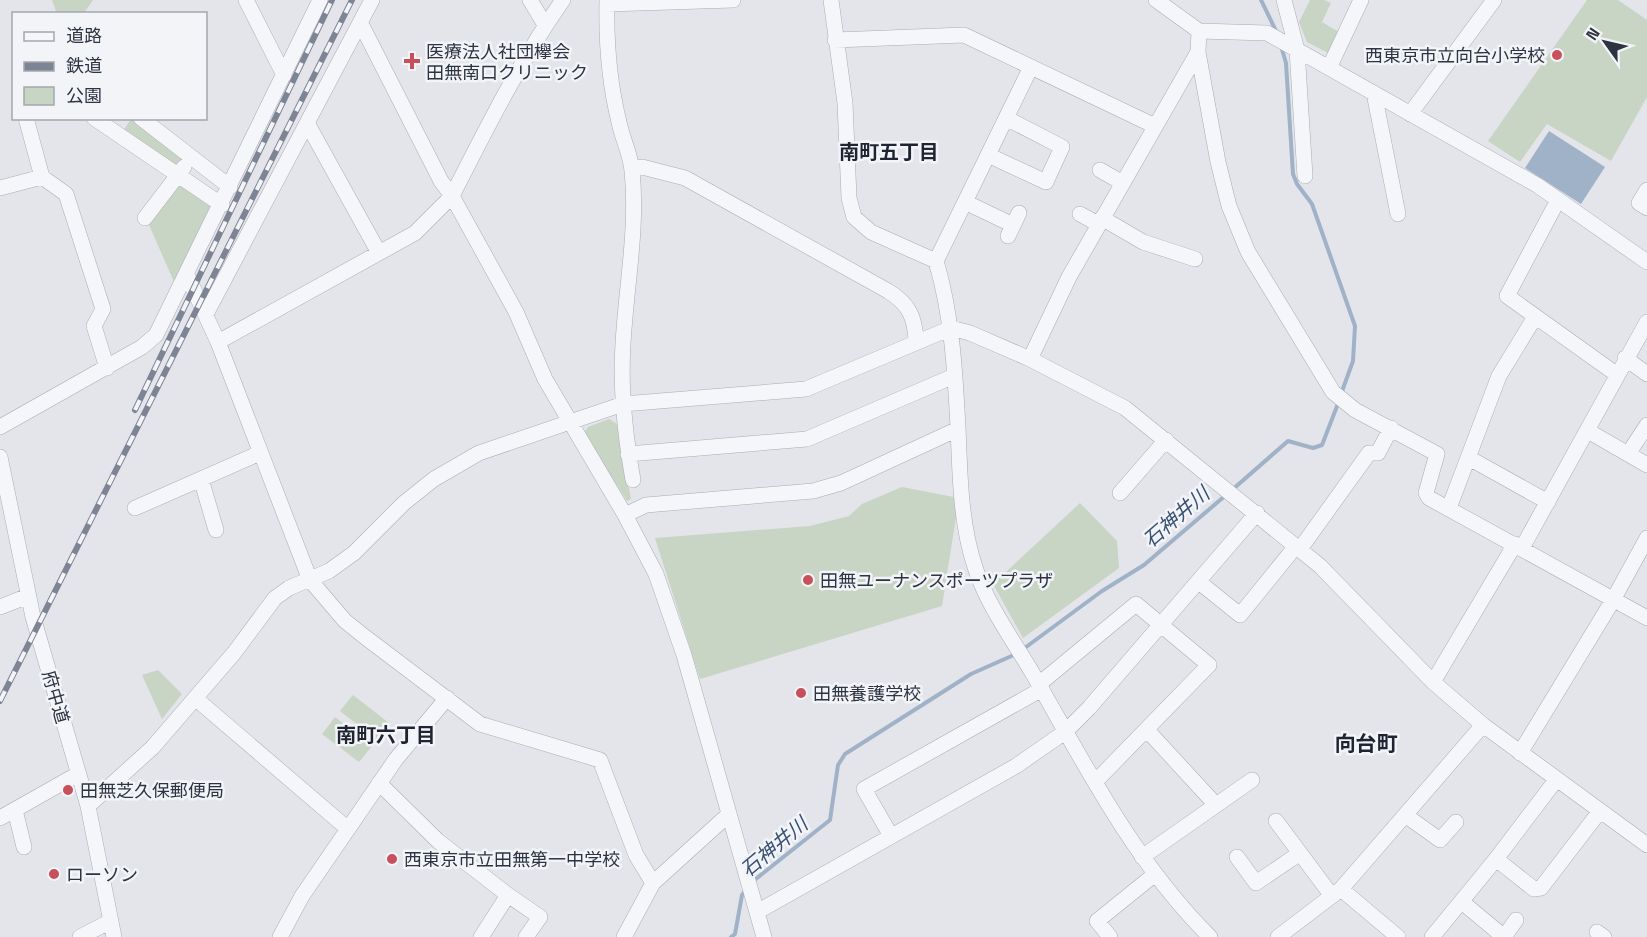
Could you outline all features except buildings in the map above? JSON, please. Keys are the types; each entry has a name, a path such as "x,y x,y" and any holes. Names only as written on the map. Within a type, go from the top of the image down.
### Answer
{"street":[{"path":"246,0 284,75"},
{"path":"0,427 107,368 142,347 156,335 222,205 320,0"},
{"path":"206,314 372,0"},
{"path":"530,0 545,26"},
{"path":"218,342 415,233 452,196 510,86 563,0"},
{"path":"633,480 623,404 622,347 633,233 632,169 619,124 612,86 607,2 733,0"},
{"path":"831,0 845,103 849,198 854,217 871,232 936,261"},
{"path":"1156,0 1199,31 1267,33 1519,174 1647,262"},
{"path":"1329,68 1362,0"},
{"path":"1410,114 1494,0"},
{"path":"1289,4 1295,49 1305,176"},
{"path":"361,24 441,181 452,196 516,312 537,361 570,422 625,514 656,574 684,655 764,937"},
{"path":"1199,31 1198,52 1218,162 1229,206 1248,252 1338,397 1355,410 1437,454 1426,493 1647,618"},
{"path":"835,40 964,35 1155,126"},
{"path":"1030,359 1069,277 1121,182 1198,52"},
{"path":"1031,67 936,261 951,328 961,493 974,566 1065,732 1154,875 1187,915 1210,937"},
{"path":"1374,93 1398,214"},
{"path":"988,155 1046,182 1062,147 1006,118"},
{"path":"27,120 42,177 66,194 103,309 94,326 107,368"},
{"path":"100,120 116,125 178,175 222,205"},
{"path":"144,120 230,187"},
{"path":"308,123 379,253"},
{"path":"145,218 191,158"},
{"path":"632,169 642,167 685,178 888,291 907,304 915,324 916,341"},
{"path":"1100,170 1121,182"},
{"path":"0,188 42,177"},
{"path":"1647,190 1639,203 1647,208"},
{"path":"1558,200 1507,296 1616,374"},
{"path":"965,202 1013,224"},
{"path":"1080,214 1143,242 1195,259"},
{"path":"187,275 218,342 310,580 345,621 365,638 480,724 600,760 636,855 653,883"},
{"path":"1449,508 1499,376 1535,317"},
{"path":"1433,682 1548,502 1588,431 1616,374 1647,322"},
{"path":"88,806 153,747 234,653 275,598 329,571 354,553 404,502 434,479 479,453 623,404 806,389 951,328 970,333 1030,359 1125,408 1223,485 1320,566 1433,682 1483,725 1647,844"},
{"path":"1625,358 1647,374"},
{"path":"628,454 807,439 954,376"},
{"path":"1628,454 1647,425"},
{"path":"1198,582 1240,615 1298,547 1369,453 1378,453 1391,428"},
{"path":"625,514 646,505 813,491 841,483 958,429"},
{"path":"1588,431 1647,465"},
{"path":"1120,493 1166,440"},
{"path":"135,508 260,453"},
{"path":"1469,458 1548,502"},
{"name":"府中道","path":"1,466 28,596 88,806 114,937"},
{"path":"201,479 216,530"},
{"path":"757,912 1016,766 1065,732 1161,626 1257,513"},
{"path":"1520,753 1613,600 1647,538"},
{"path":"0,608 28,596"},
{"path":"891,836 864,789 1040,687 1136,604 1209,665 1095,782"},
{"path":"195,698 348,828"},
{"path":"280,937 302,896 379,783 447,698"},
{"path":"1278,937 1337,892 1483,725"},
{"path":"1147,730 1216,805"},
{"path":"0,818 78,774"},
{"path":"1142,856 1252,780"},
{"path":"1432,937 1496,859 1556,780"},
{"path":"379,783 438,841 540,917 526,937"},
{"path":"15,810 24,847"},
{"path":"1496,859 1534,890 1541,888 1600,811"},
{"path":"624,937 653,883 728,815"},
{"path":"1405,815 1440,840 1456,822"},
{"path":"1276,821 1300,853 1337,892 1398,937"},
{"path":"1237,857 1256,883 1300,853"},
{"path":"1110,937 1097,921 1154,875"},
{"path":"481,937 508,895"},
{"path":"1462,902 1504,937 1516,920"},
{"path":"80,937 111,921"}],"green space":[{"path":"52,0 93,0 85,12 56,12"},
{"path":"1310,0 1324,0 1331,3 1322,22 1339,32 1328,53 1307,42 1299,22"},
{"path":"1587,0 1618,0 1647,20 1647,97 1611,161 1547,124 1520,162 1488,141"},
{"path":"132,120 181,153 183,158 177,166 123,131"},
{"path":"176,179 219,208 178,291 146,218"},
{"path":"609,419 617,424 631,499 627,501 584,433 588,427"},
{"name":"田無ユーナンスポーツプラザ","path":"902,487 959,498 942,606 700,679 655,538 810,526 849,516 862,504"},
{"path":"1080,503 1117,541 1119,568 1023,638 993,584"},
{"path":"158,670 182,694 162,719 142,675"},
{"path":"353,695 389,723 376,739 340,711"},
{"path":"335,717 372,746 359,762 322,734"}],"water":[{"path":"1549,131 1605,167 1581,204 1525,168"}],"waterway":[{"name":"石神井川","path":"1261,0 1277,33"},
{"name":"石神井川","path":"1281,46 1286,63 1293,174 1297,184 1312,204 1355,326 1353,361 1341,394"},
{"name":"石神井川","path":"1232,490 1288,441 1313,448 1322,445 1339,401"},
{"name":"石神井川","path":"1022,650 1102,591 1144,565 1226,495"},
{"name":"石神井川","path":"752,882 830,820 838,765 845,754 971,674 1016,654"},
{"name":"石神井川","path":"731,937 735,934 742,895 746,890"}],"railway":[{"path":"135,410 332,0"},
{"path":"0,701 352,0"}],"place":[{"name":"西東京市立向台小学校","path":"1557,55"},
{"name":"医療法人社団欅会 田無南口クリニック","path":"412,61"},
{"name":"田無ユーナンスポーツプラザ","path":"808,580"},
{"name":"田無養護学校","path":"801,693"},
{"name":"田無芝久保郵便局","path":"68,790"},
{"name":"西東京市立田無第一中学校","path":"392,859"},
{"name":"ローソン","path":"54,874"}],"district":[{"name":"南町五丁目","path":"889,152"},
{"name":"南町六丁目","path":"386,735"},
{"name":"向台町","path":"1366,743"}]}
